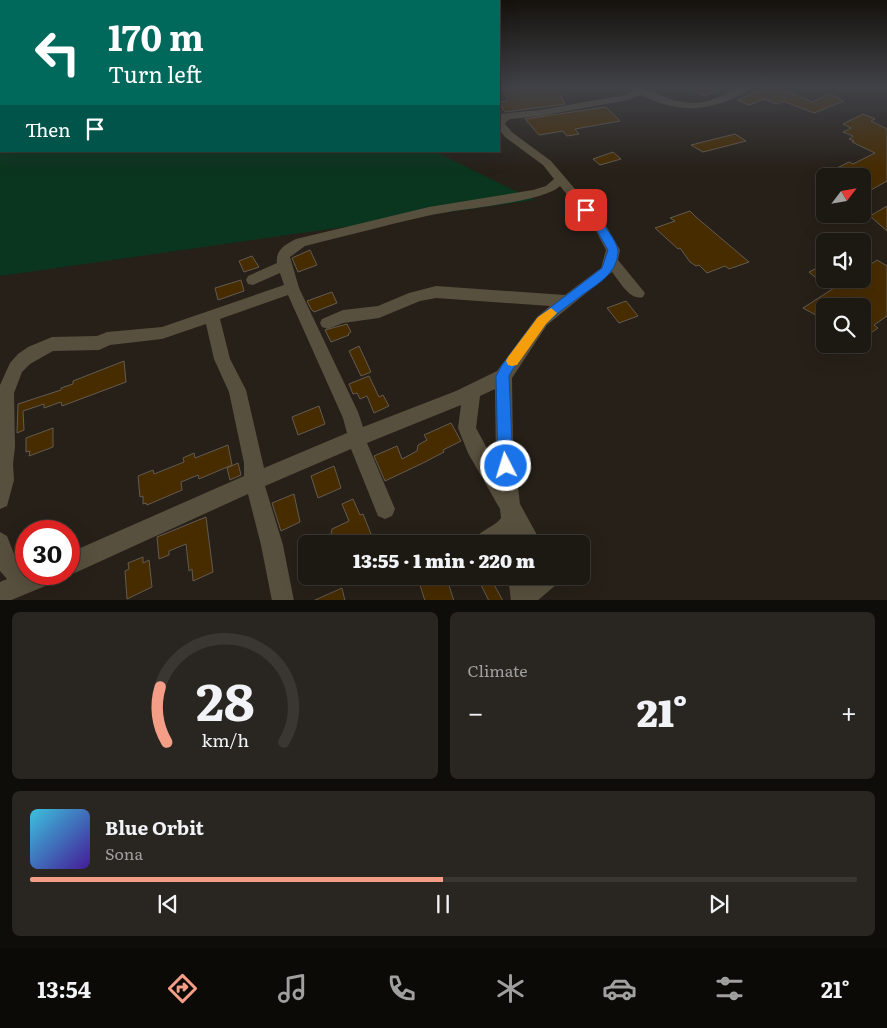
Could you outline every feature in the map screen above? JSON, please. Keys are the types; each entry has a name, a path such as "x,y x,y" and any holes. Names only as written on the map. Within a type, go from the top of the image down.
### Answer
{"street":[{"path":"80,559 254,481 472,391 503,376 542,320 593,283 606,271 613,250 600,227 559,180 547,163 509,134 500,124 502,117 521,115"},
{"path":"385,509 357,438 352,418 292,288 283,256 289,249 301,242 429,211 534,194 550,188 559,180"},
{"path":"611,260 638,293"},
{"path":"254,280 284,265"},
{"path":"0,499 4,480 2,464 6,447 5,393 16,368 24,359 42,347 52,344 99,342 134,334 162,333 292,288"},
{"path":"328,324 332,319 340,317 357,316 387,310 429,293 459,293 532,301 566,301"},
{"path":"212,316 222,359 230,379 237,390 246,425 254,463 254,481 272,545 283,600"},
{"path":"503,376 504,446 513,535"},
{"path":"472,391 467,428 510,514 525,535"},
{"path":"497,535 505,530 510,514"},
{"path":"0,543 3,555 10,568 15,572"},
{"path":"0,594 21,585"},
{"path":"521,592 533,585"}],"green space":[{"path":"0,152 436,152 534,200 0,276"}],"building":[{"path":"552,115 614,115 620,121 575,129 579,134 567,136 563,131 539,135 525,119"},
{"path":"861,115 865,115 875,119 871,121 887,129 887,181 871,190 871,168 837,168 849,162 853,164 875,153 849,139 853,136 843,132 851,128 843,124"},
{"path":"735,134 746,141 703,152 691,145"},
{"path":"613,152 621,159 600,165 593,159"},
{"path":"887,206 887,231 871,217"},
{"path":"690,211 749,262 729,269 725,266 707,273 699,265 696,266 690,262 680,248 678,249 655,228 675,221 670,218"},
{"path":"310,250 317,265 298,272 292,258"},
{"path":"252,256 259,267 244,272 239,261"},
{"path":"877,260 887,266 887,316 874,325 878,328 871,333 871,298 819,298 834,288 871,288 871,264"},
{"path":"816,268 816,278 809,272"},
{"path":"241,280 244,291 218,300 215,288"},
{"path":"332,292 337,303 314,312 311,309 307,301"},
{"path":"816,300 816,315 803,308"},
{"path":"626,301 638,316 619,323 607,308"},
{"path":"347,324 351,332 349,335 331,342 325,330"},
{"path":"359,346 371,372 361,376 349,351"},
{"path":"124,361 126,382 62,406 61,402 44,408 44,404 23,411 24,430 17,433 18,404 61,390 61,388 73,384 73,381"},
{"path":"369,376 379,397 383,395 389,406 374,413 367,396 360,399 357,393 353,394 349,384"},
{"path":"319,406 325,424 298,435 292,417"},
{"path":"451,423 461,441 443,450 444,452 385,481 374,456 397,446 402,459 417,451 418,445 427,440 424,435"},
{"path":"53,428 53,447 29,456 30,451 26,452 26,438"},
{"path":"228,445 232,465 199,479 198,475 181,482 182,490 147,505 146,503 143,504 143,496 140,497 138,476 153,470 154,474 184,462 183,458 194,453 195,458"},
{"path":"238,463 241,475 230,480 227,468"},
{"path":"334,466 341,488 318,498 311,476"},
{"path":"294,494 300,522 281,531 272,503"},
{"path":"353,499 360,515 363,514 371,535 331,535 332,529 349,521 342,504"},
{"path":"206,517 213,572 193,581 192,569 189,571 186,544 169,551 169,555 159,559 157,537"},
{"path":"143,557 143,563 149,560 152,587 127,599 125,571 129,569 128,563"},
{"path":"420,585 449,585 454,600 425,600"},
{"path":"481,585 494,585 502,600 488,600"},
{"path":"342,588 345,600 315,600"}],"slow traffic":[{"path":"512,361 542,320 551,313"}],"route":[{"path":"506,466 503,376 506,368 542,320 574,294 593,283 606,271 611,260 613,250 600,227 586,210"}]}
